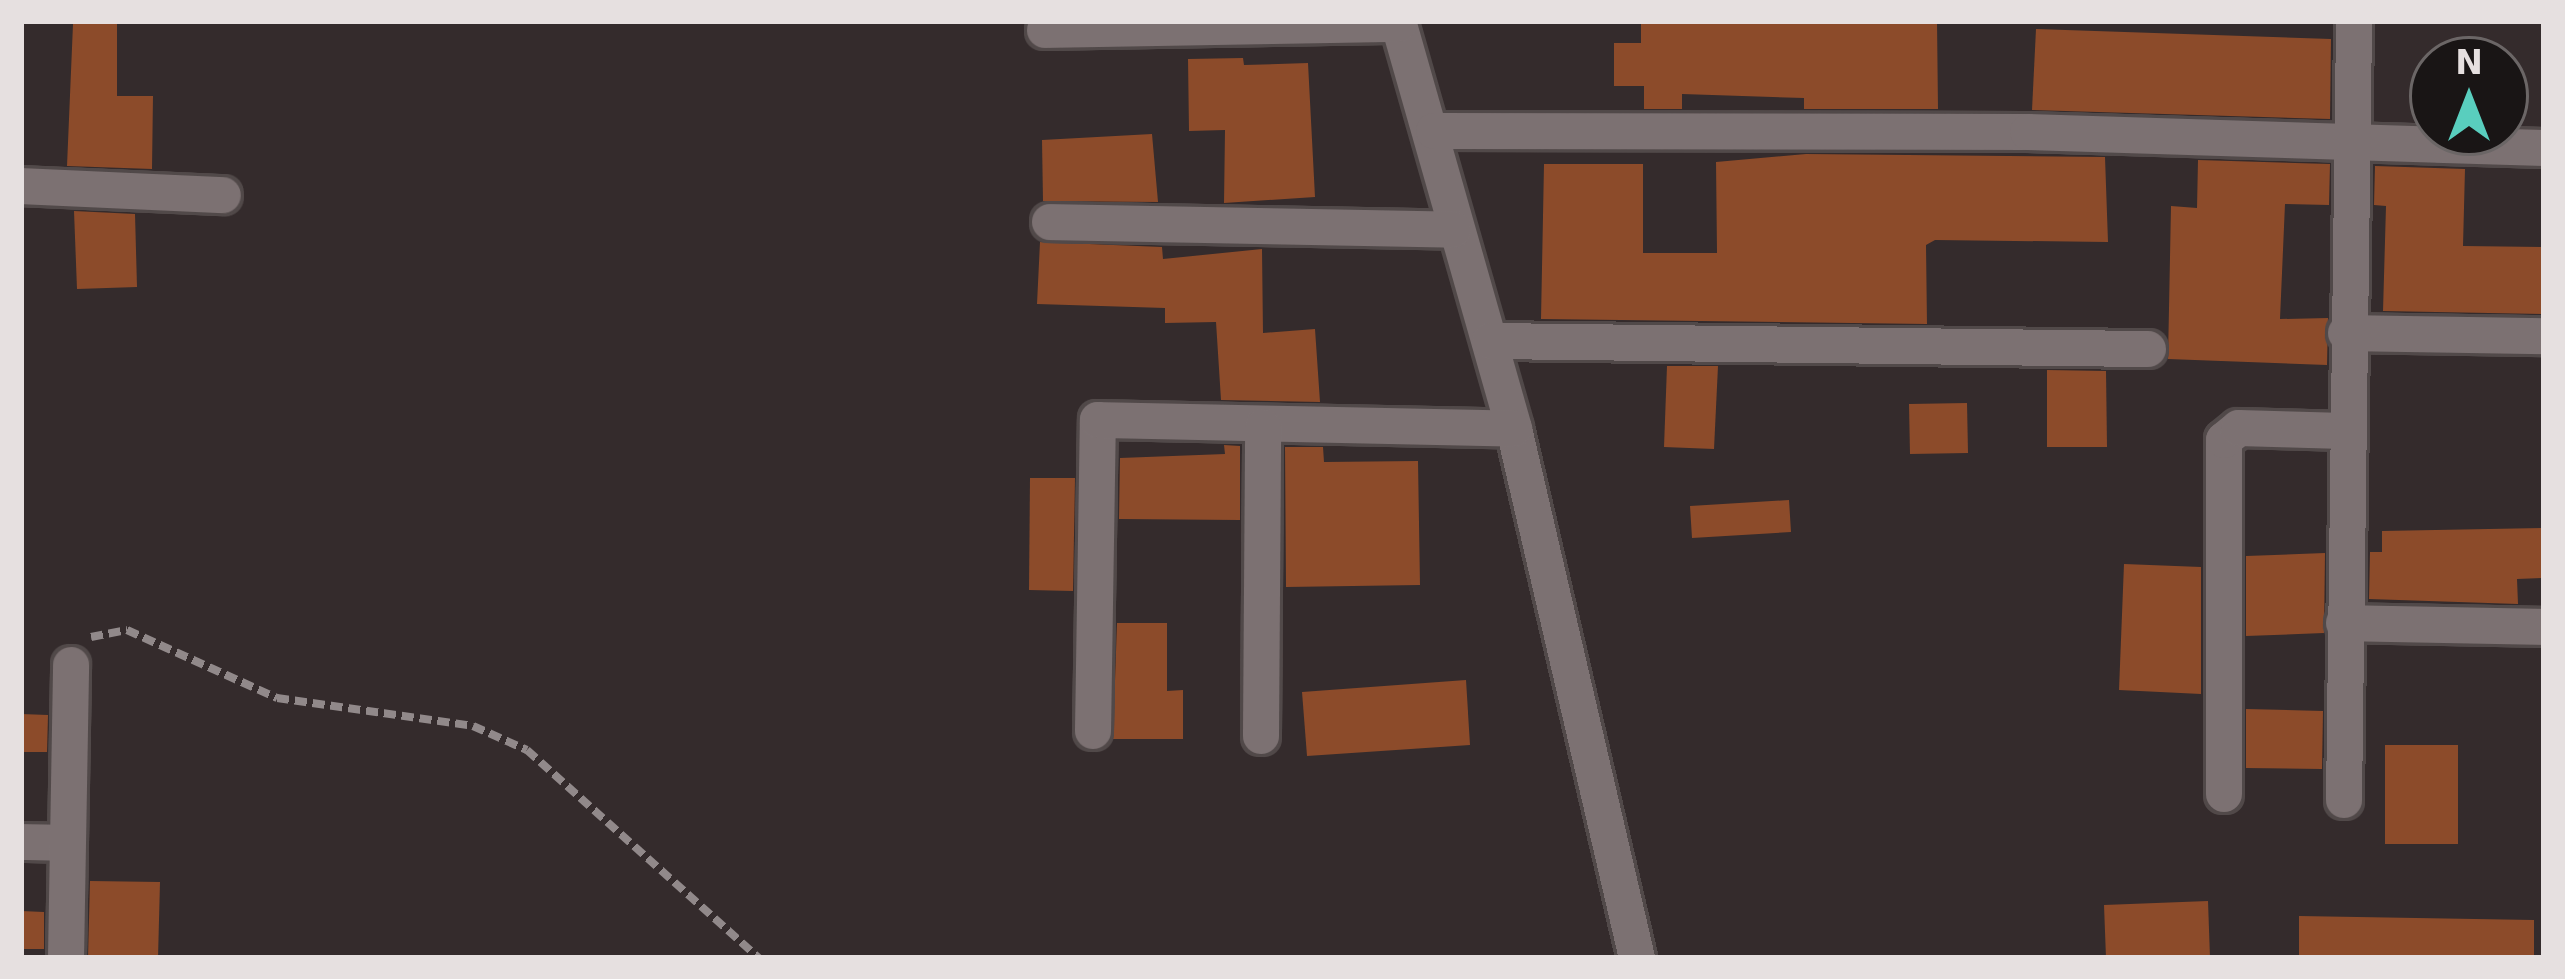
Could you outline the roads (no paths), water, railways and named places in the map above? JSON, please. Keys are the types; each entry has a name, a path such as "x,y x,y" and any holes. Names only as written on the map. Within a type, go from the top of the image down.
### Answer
{"street":[{"path":"2344,800 2344,431 2356,145 2354,21"},
{"path":"1046,30 1399,23 1434,131 1453,230 1514,429 1637,958"},
{"path":"1434,131 2028,132 2544,148"},
{"path":"21,186 223,195"},
{"path":"1050,222 1453,230"},
{"path":"2346,333 2544,336"},
{"path":"1490,341 2148,349"},
{"path":"1093,731 1098,420 1514,429"},
{"path":"1262,736 1263,427"},
{"path":"2224,794 2224,440 2239,428 2344,431"},
{"path":"2344,623 2544,627"},
{"path":"66,958 71,664"},
{"path":"21,842 67,843"}]}
